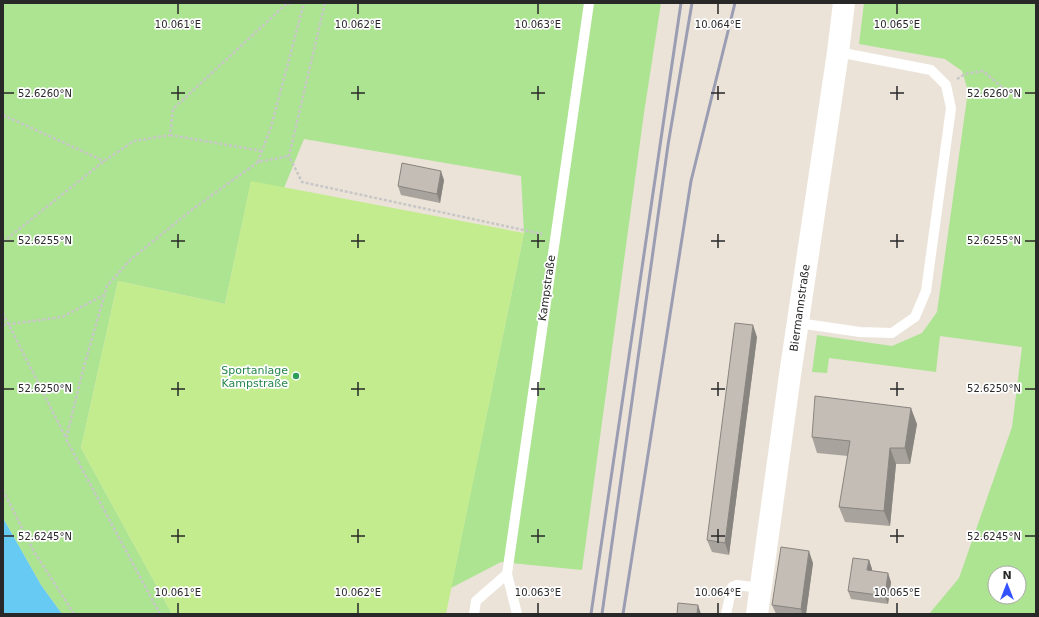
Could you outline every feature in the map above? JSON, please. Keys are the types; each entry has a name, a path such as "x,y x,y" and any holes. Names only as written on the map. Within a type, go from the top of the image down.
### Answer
{"street":[{"name":"Biermannstraße","path":"757,614 844,3"}],"lane":[{"name":"Kampstraße","path":"506,574 589,3"},
{"path":"798,323 860,332 892,333 915,317 926,291 951,108 946,85 931,70 838,52"},
{"path":"474,614 476,601 506,574 517,614"},
{"path":"726,614 732,587 737,585 760,588"}],"path":[{"path":"170,135 174,109 285,5 293,3"},
{"path":"258,162 271,128 304,3"},
{"path":"325,3 289,156 302,182 555,236"},
{"path":"946,85 965,74 983,71 1003,88"},
{"path":"3,115 104,161"},
{"path":"3,242 104,161 134,141 170,135 262,151"},
{"path":"66,439 83,370 108,286 130,260 194,208 258,162 289,156"},
{"path":"3,325 62,317 105,294"},
{"path":"3,313 66,439 160,614"},
{"path":"3,490 33,550 74,614"}],"green space":[{"path":"3,3 661,3 644,113 582,570 501,562 451,588 524,233 521,176 304,139 284,188 251,182 225,304 118,281 81,448 172,614 62,614 41,585 3,518"},
{"path":"864,3 1036,3 1036,614 929,614 959,578 1012,427 1022,347 940,336 936,372 829,358 827,373 812,372 817,335 892,346 922,333 937,312 968,91 962,71 945,59 859,44"},
{"name":"Sportanlage Kampstraße","path":"251,181 524,233 446,614 172,614 81,448 118,281 225,304"}],"water":[{"path":"3,518 41,585 62,614 3,614"}],"building":[{"path":"402,163 441,171 437,194 398,186"},
{"path":"735,323 753,325 725,543 707,540"},
{"path":"815,396 911,408 905,448 890,448 884,511 839,507 850,441 812,437"},
{"path":"781,547 809,551 801,609 772,605"},
{"path":"853,558 869,560 867,570 888,573 885,596 848,591"},
{"path":"678,603 698,605 697,614 677,614"}],"railway":[{"path":"591,614 681,3"},
{"path":"602,614 668,145 692,3"},
{"path":"623,614 691,181 735,3"}],"place":[{"name":"Sportanlage Kampstraße","path":"296,376"}]}
